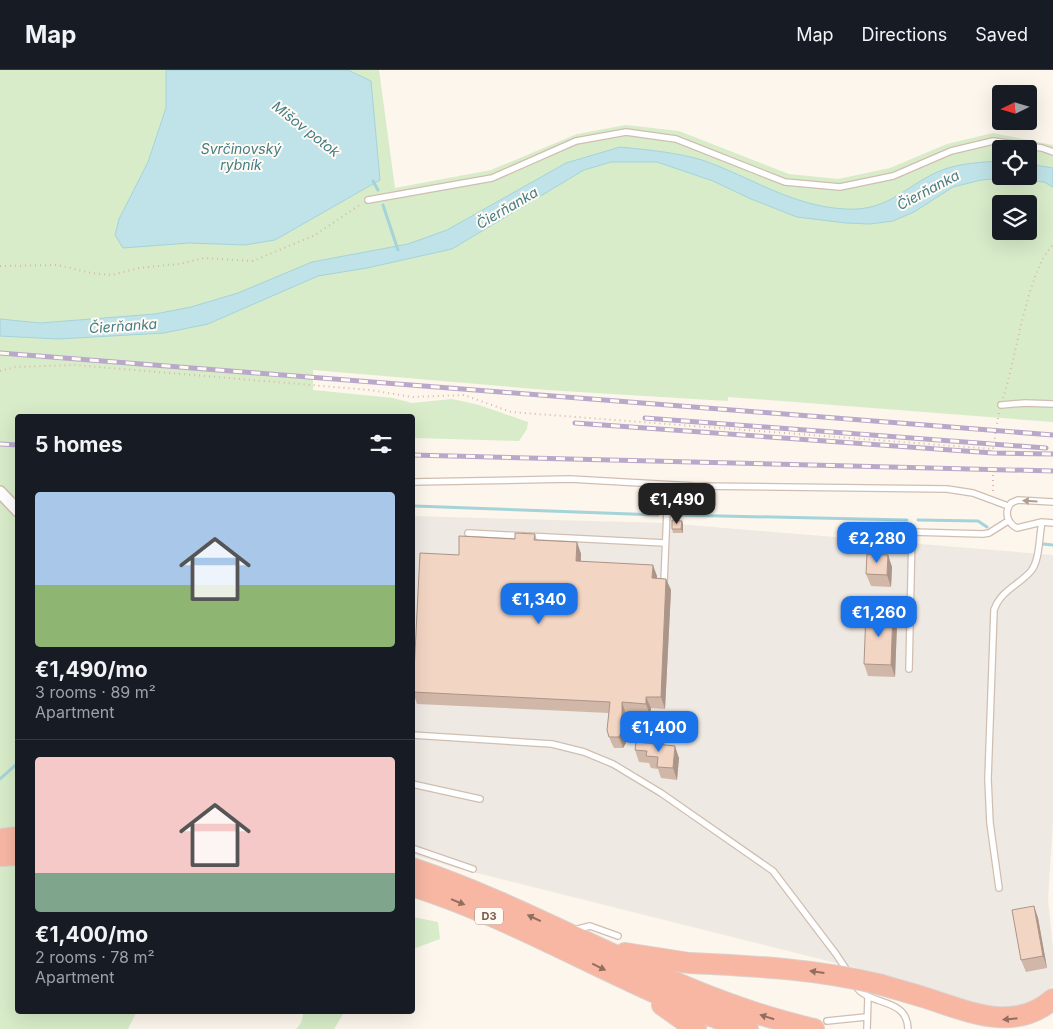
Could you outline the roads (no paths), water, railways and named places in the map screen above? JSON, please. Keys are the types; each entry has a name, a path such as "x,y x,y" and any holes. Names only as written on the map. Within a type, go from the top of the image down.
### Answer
{"highway":[{"path":"0,839 15,837"},
{"path":"0,856 15,855"},
{"name":"D3","path":"415,869 470,878 594,947 682,987 747,1011 821,1025"},
{"name":"D3","path":"415,887 510,925 635,984 726,1022 748,1029"},
{"path":"594,947 689,964 782,968 839,975 882,985 992,1019 1008,1020 1030,1015 1053,999"},
{"path":"635,984 696,1029"}],"street":[{"path":"1,494 15,495"},
{"path":"1,494 15,508"}],"lane":[{"path":"368,200 492,178 576,141 626,132 676,139 785,182 840,187 893,176 951,151 993,141 1042,148 1053,152"},
{"path":"1001,405 1025,403 1053,404"},
{"path":"415,482 570,479 668,486 938,489 960,491 992,499 1008,506"},
{"path":"664,583 668,486"},
{"path":"1008,506 1018,500 1053,502"},
{"path":"1008,506 1008,521 1013,526 1020,528 1042,522 1053,523"},
{"path":"909,669 912,532 983,534 989,533 1008,521"},
{"path":"999,888 990,823 988,779 994,610 1002,594 1031,571 1036,558 1042,522"},
{"path":"468,534 665,542"},
{"path":"415,735 552,744 584,752 613,764 656,790 773,871 836,954 858,990 868,996 897,1007 906,1017 908,1029"},
{"path":"415,785 480,798"},
{"path":"415,850 470,878"},
{"path":"565,932 590,926 618,936"},
{"path":"867,1029 868,996"},
{"path":"821,1025 866,1017"}],"water":[{"name":"Svrčinovský rybník","path":"166,70 348,70 371,81 380,180 275,240 245,245 189,243 123,248 115,235 119,219 148,162 166,108"},
{"name":"Čierňanka","path":"620,147 672,153 702,160 789,197 825,207 845,209 861,209 875,206 898,195 920,181 952,167 992,162 992,179 953,187 914,212 893,221 870,224 846,223 797,217 751,199 713,181 657,162 611,162 584,170 452,249 367,268 318,276 208,324 164,333 58,339 0,336 0,319 40,323 155,314 191,307 238,293 312,262 408,244 447,230 566,163"},
{"path":"1037,165 1053,168 1053,187 1044,182 1037,181"}],"waterway":[{"name":"Mišov potok","path":"373,181 378,190"},
{"name":"Mišov potok","path":"383,205 398,250"},
{"path":"415,506 658,515"},
{"path":"677,515 907,520"},
{"path":"918,520 978,521 987,527"},
{"path":"1043,544 1053,545"},
{"path":"0,779 15,766"}],"railway":[{"path":"0,353 1053,435"},
{"path":"645,418 1046,448"},
{"path":"575,423 993,453 1053,454"},
{"path":"0,444 15,445"},
{"path":"415,455 1053,471"}]}
